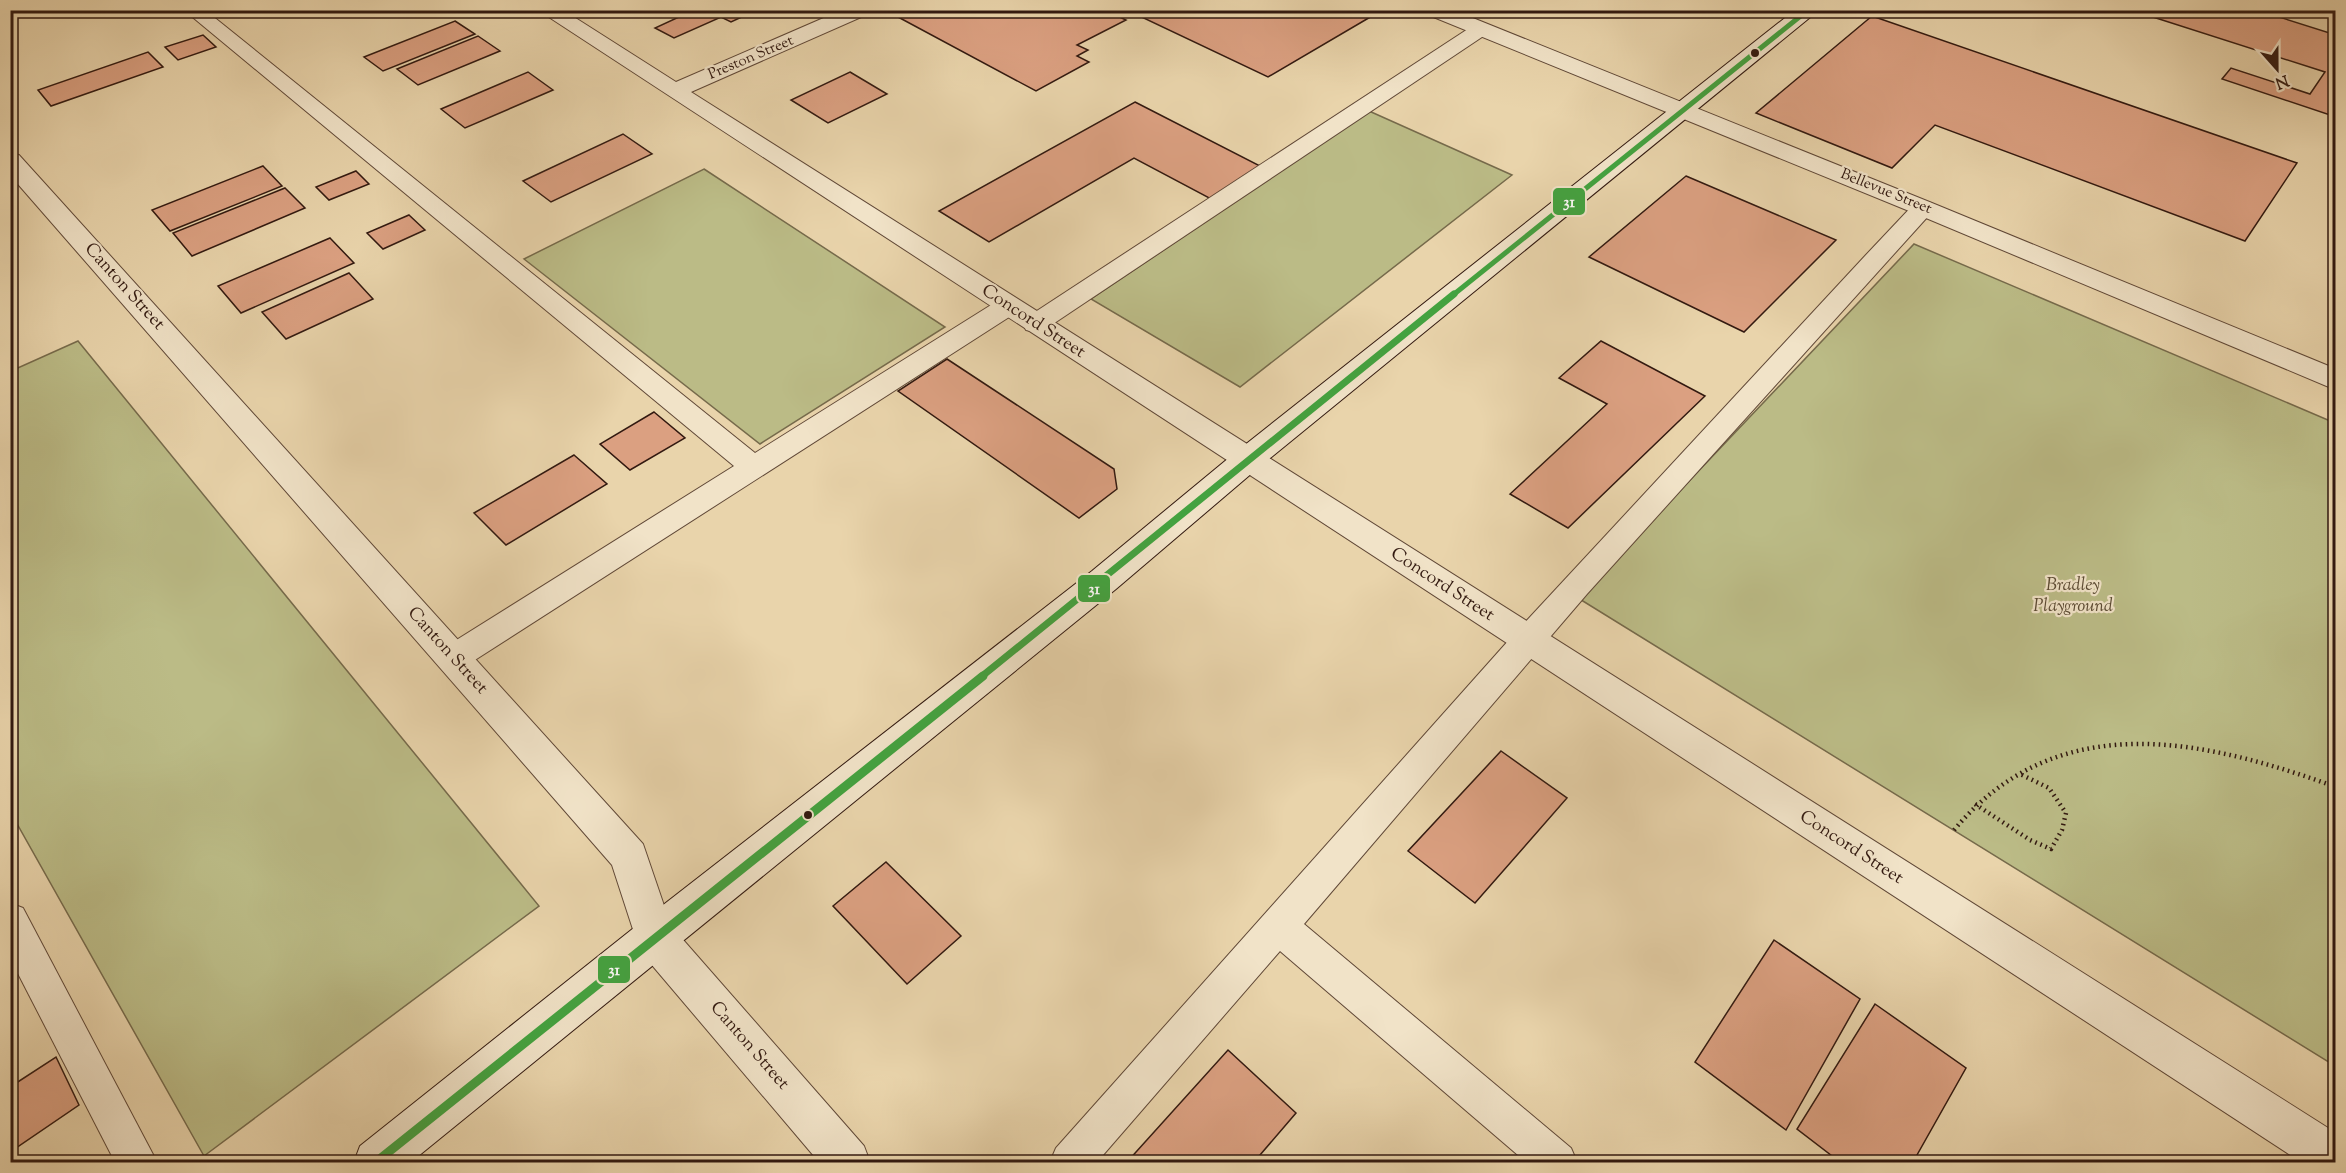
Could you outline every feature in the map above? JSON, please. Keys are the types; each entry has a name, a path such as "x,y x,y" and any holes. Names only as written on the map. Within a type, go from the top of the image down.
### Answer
{"street":[{"name":"Concord Street","path":"548,10 2336,1159"},
{"name":"Preston Street","path":"674,91 861,10"},
{"name":"Bellevue Street","path":"1434,10 1923,208 2336,380"},
{"path":"376,1162 654,937 1104,580 1247,460 1809,10"},
{"name":"Canton Street","path":"10,160 629,856 654,937 848,1162"}],"lane":[{"path":"193,10 754,468"},
{"path":"1035,324 1481,29"},
{"path":"1070,1162 1280,927 1528,641 1768,374 1923,208"},
{"path":"453,658 1008,306"},
{"path":"10,920 137,1162"},
{"path":"1280,927 1557,1162"}],"path":[{"path":"1954,830 1975,804 2020,774 2058,757 2101,747 2158,742 2216,750 2265,762 2336,788"},
{"path":"1975,804 2030,840 2051,849 2062,830 2066,813 2049,788 2020,774"}],"green space":[{"path":"1369,111 1512,175 1240,387 1091,299"},
{"path":"704,169 945,327 760,444 524,259"},
{"name":"Bradley Playground","path":"1914,244 2335,423 2335,1066 1578,598"},
{"path":"78,341 539,906 204,1156 11,813 11,371"}],"building":[{"path":"694,10 757,10 731,22 721,17 674,38 655,28"},
{"path":"885,10 1105,10 1126,20 1077,45 1088,50 1077,56 1089,62 1036,91"},
{"path":"1135,10 1358,10 1372,16 1268,77 1131,12"},
{"path":"2131,10 2257,10 2336,35 2336,117 2222,79 2231,68 2310,94 2325,72"},
{"path":"1872,16 2297,163 2245,241 1935,125 1892,168 1756,113"},
{"path":"455,21 475,34 383,71 364,57"},
{"path":"203,35 216,47 178,60 165,47"},
{"path":"478,36 500,51 418,85 397,69"},
{"path":"148,52 163,67 51,106 38,90"},
{"path":"528,72 553,90 465,128 441,109"},
{"path":"850,72 887,94 828,123 791,100"},
{"path":"1135,102 1262,167 1211,199 1134,158 989,242 939,211"},
{"path":"623,134 652,154 551,202 523,181"},
{"path":"263,166 282,186 170,231 152,210"},
{"path":"356,171 369,184 329,200 316,187"},
{"path":"1686,176 1836,240 1744,332 1589,257"},
{"path":"285,188 305,208 192,256 173,233"},
{"path":"409,215 425,230 383,249 367,233"},
{"path":"330,238 354,263 241,313 218,286"},
{"path":"349,273 373,299 286,339 262,312"},
{"path":"1601,341 1705,396 1568,528 1510,494 1607,404 1559,378"},
{"path":"947,359 1114,469 1117,489 1079,518 898,391"},
{"path":"654,412 685,438 630,470 600,444"},
{"path":"574,455 607,484 506,545 474,513"},
{"path":"1501,751 1567,798 1475,903 1408,851"},
{"path":"886,862 961,936 907,984 833,906"},
{"path":"1774,940 1860,999 1786,1130 1695,1062"},
{"path":"1875,1004 1966,1068 1913,1162 1840,1162 1797,1129"},
{"path":"1228,1050 1296,1113 1254,1162 1127,1162"},
{"path":"56,1057 79,1105 10,1152 10,1087"}],"transit line":[{"name":"31","path":"376,1162 654,937 1104,580 1247,460 1808,10"}]}
